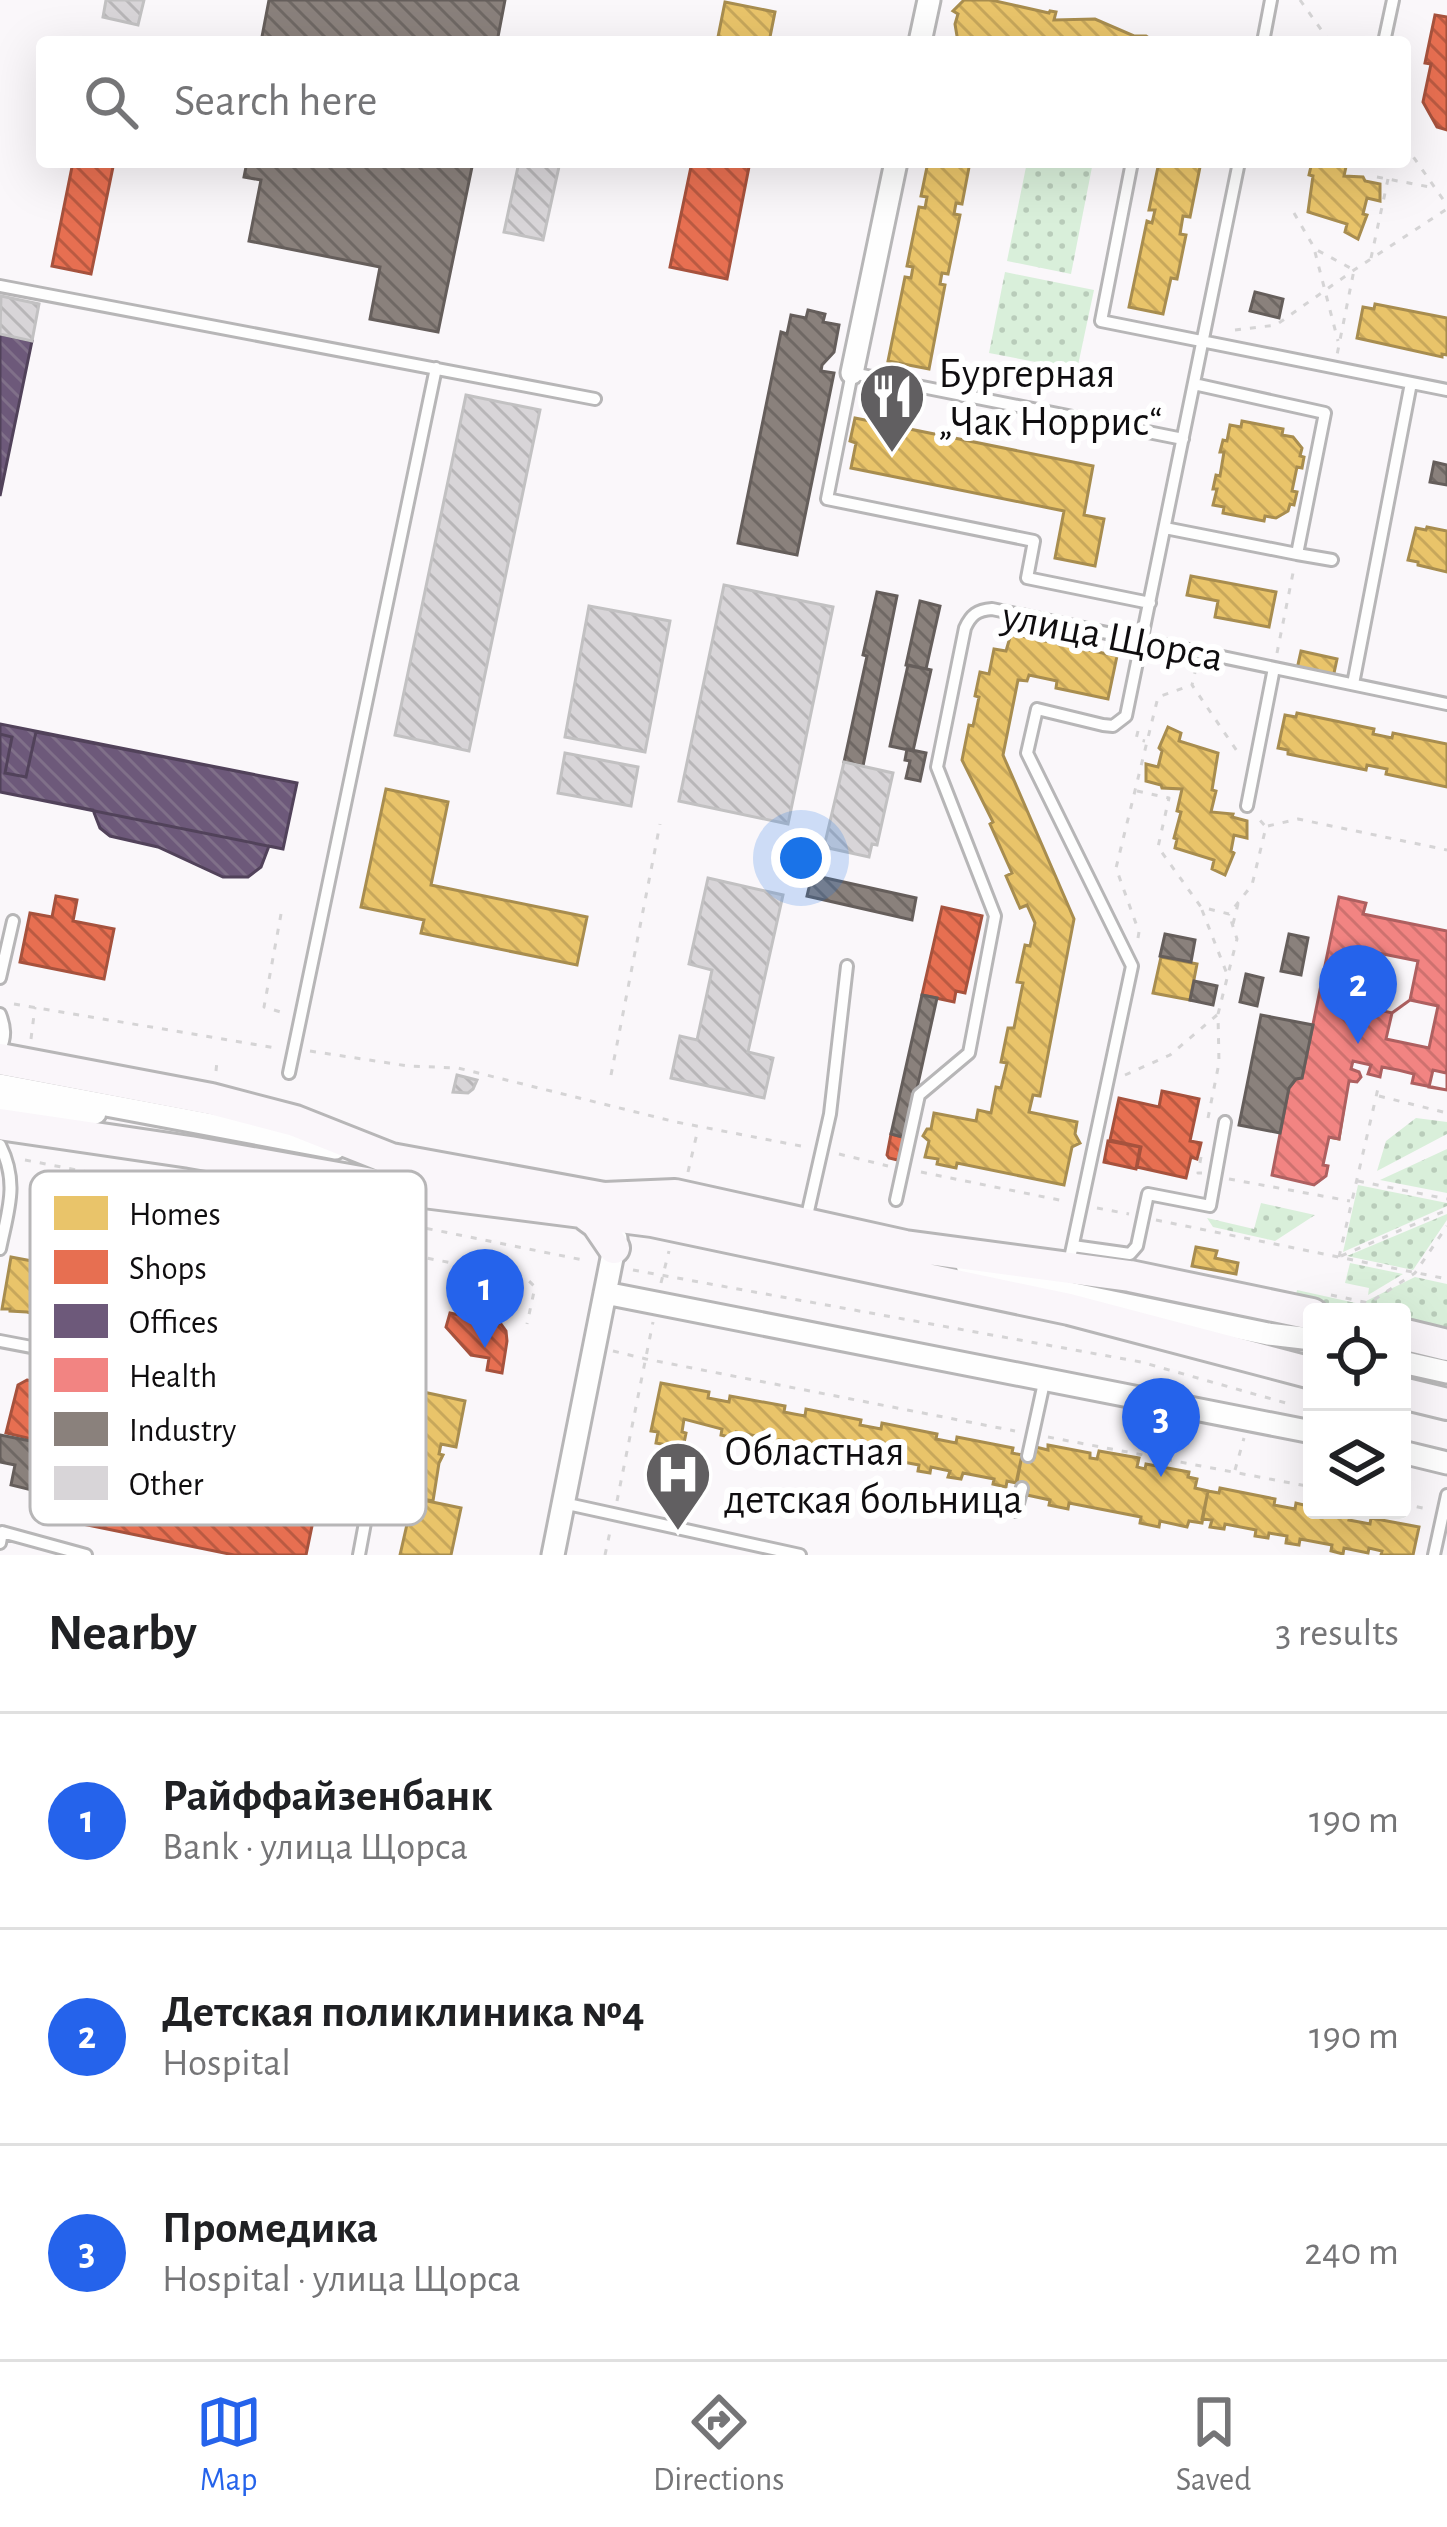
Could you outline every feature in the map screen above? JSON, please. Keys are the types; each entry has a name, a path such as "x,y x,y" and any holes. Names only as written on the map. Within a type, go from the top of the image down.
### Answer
{"main road":[{"path":"0,1059 211,1099 295,1121 391,1159 610,1207"},
{"path":"0,1124 298,1171"},
{"path":"426,1191 610,1207 658,1194 670,1215 1303,1370"},
{"path":"610,1207 598,1223 612,1257"},
{"path":"670,1215 805,1223 905,1246 1071,1256 1130,1276 1315,1303"},
{"path":"1411,1336 1447,1345"},
{"path":"1411,1395 1447,1403"}],"street":[{"path":"921,36 929,0"},
{"path":"852,373 895,168"},
{"path":"0,1084 391,1159"},
{"path":"0,1105 194,1121"},
{"path":"905,1246 1035,1286 1268,1334"},
{"path":"554,1555 612,1257"},
{"path":"605,1293 1303,1430"},
{"path":"1069,1309 1303,1340"},
{"path":"1411,1350 1447,1354"},
{"path":"1411,1365 1447,1372"},
{"path":"1411,1454 1447,1463"}],"lane":[{"path":"1264,36 1271,0"},
{"path":"1385,36 1393,0"},
{"path":"1131,168 1100,321 1204,335 1447,390"},
{"path":"1226,1123 1210,1206 1148,1194 1137,1246 1130,1254 1071,1256 1132,966 1027,753 1037,709 1113,726 1126,716 1238,168"},
{"path":"0,286 595,398"},
{"path":"289,1073 436,368"},
{"path":"1150,603 1027,578 1034,541 826,499 852,373 1183,439"},
{"path":"1354,684 1411,383"},
{"path":"1194,384 1325,412 1297,554"},
{"path":"1165,528 1332,560"},
{"name":"улица Щорса","path":"896,1200 920,1095 969,1053 995,916 938,767 971,616 992,609 1447,704"},
{"path":"1246,806 1274,668"},
{"path":"0,978 13,921"},
{"path":"805,1223 830,1114 847,966"},
{"path":"0,1049 2,1020"},
{"path":"0,1249 12,1191 3,1151"},
{"path":"0,1341 30,1347"},
{"path":"1028,1456 1045,1378"},
{"path":"1016,1511 1022,1488"},
{"path":"1434,1555 1447,1496"},
{"path":"561,1510 614,1514 800,1555"},
{"path":"359,1555 365,1525"},
{"path":"1,1535 86,1555"}],"path":[{"path":"1300,0 1326,36"},
{"path":"1204,335 1276,325 1447,207 1411,153"},
{"path":"1377,177 1436,188"},
{"path":"1371,260 1388,179"},
{"path":"1294,213 1315,249 1339,343"},
{"path":"1315,249 1354,270"},
{"path":"1334,368 1354,270"},
{"path":"1274,668 1292,581"},
{"path":"1196,666 1192,685 1253,774"},
{"path":"1132,966 1139,932 1116,868 1158,698 1192,685"},
{"path":"1138,730 1136,739 1147,742"},
{"path":"1135,790 1169,798 1158,847 1201,907 1228,976"},
{"path":"1246,806 1266,826"},
{"path":"1266,826 1298,818 1447,850"},
{"path":"611,1075 660,824"},
{"path":"1229,914 1252,885 1266,826"},
{"path":"1233,926 1238,902"},
{"path":"1201,907 1229,914"},
{"path":"281,914 264,1007 300,1018"},
{"path":"1206,1129 1219,1063 1218,1014 1237,939 1229,914"},
{"path":"0,1002 257,1047 458,1068 698,1126 1447,1279"},
{"path":"1107,1083 1170,1055 1218,1014"},
{"path":"1339,1257 1378,1084"},
{"path":"1376,1096 1447,1113"},
{"path":"605,1555 663,1275 670,1215 698,1126"},
{"path":"3,1151 97,1171"},
{"path":"1202,1151 1198,1173 1350,1201"},
{"path":"1356,1181 1447,1199"},
{"path":"1339,1257 1447,1210"},
{"path":"426,1223 612,1257 663,1275 1141,1362 1293,1406"},
{"path":"1370,1303 1415,1273 1447,1226"},
{"path":"426,1259 525,1277 535,1287 527,1324"},
{"path":"595,1346 646,1360 1303,1484"},
{"path":"1235,1472 1250,1418"},
{"path":"1411,1506 1444,1513"}],"green space":[{"path":"1026,168 1092,168 1071,274 1007,261"},
{"path":"1005,272 1094,290 1077,370 989,353"},
{"path":"1416,1118 1447,1122 1447,1134 1377,1171 1386,1141"},
{"path":"1447,1149 1447,1193 1380,1180"},
{"path":"1358,1185 1447,1203 1447,1206 1343,1252"},
{"path":"1261,1203 1315,1215 1275,1241 1213,1227 1207,1218 1254,1229"},
{"path":"1447,1214 1413,1270 1347,1256"},
{"path":"1350,1263 1403,1274 1368,1295 1369,1288 1345,1283"},
{"path":"1415,1277 1447,1284 1447,1327 1411,1321 1411,1303 1362,1303"},
{"path":"1297,1290 1356,1303 1295,1300"}],"building: Homes":[{"path":"964,0 991,0 1056,12 1054,20 1095,19 1134,36 957,36 958,14 953,11"},
{"path":"725,2 775,12 770,36 718,36"},
{"path":"927,168 969,168 962,204 956,203 954,214 960,215 948,274 942,273 940,284 945,285 929,369 888,361 905,277 911,278 913,267 907,266 919,207 925,208 927,197 921,196"},
{"path":"1158,168 1200,168 1190,217 1183,216 1180,234 1186,235 1177,279 1171,278 1163,314 1129,307 1147,221 1152,223 1155,210 1149,210"},
{"path":"1311,168 1346,168 1344,176 1380,184 1380,201 1367,198 1363,214 1367,215 1358,239 1345,232 1347,224 1308,212 1313,176"},
{"path":"1375,304 1447,318 1447,355 1357,338 1363,307 1374,309"},
{"path":"855,418 1093,466 1084,515 1104,519 1095,566 1055,558 1064,511 851,468"},
{"path":"1242,421 1283,429 1282,435 1293,437 1302,448 1302,468 1297,467 1292,491 1297,492 1294,505 1276,518 1265,516 1264,521 1223,513 1224,507 1213,505 1223,440 1227,441 1230,425 1241,427"},
{"path":"1416,528 1447,531 1447,572 1408,560"},
{"path":"1191,576 1276,592 1269,627 1215,617 1218,601 1187,595"},
{"path":"1011,634 1117,656 1108,699 1056,688 1057,681 1029,675 1027,681 1018,680 1003,755 1074,919 1040,1096 1033,1095 1029,1112 1077,1122 1075,1134 1080,1143 1072,1147 1064,1185 957,1163 956,1168 925,1157 929,1141 923,1136 931,1129 934,1113 976,1121 978,1110 991,1113 1007,1063 1001,1062 1008,1028 1014,1028 1025,945 1030,946 1035,923 1027,905 1020,908 1006,876 1012,873 993,822 962,760 979,697 975,696 980,672 989,674 994,649 1006,651"},
{"path":"1301,651 1337,659 1333,678 1297,669"},
{"path":"1297,713 1374,729 1373,734 1392,738 1393,733 1447,744 1447,787 1386,774 1387,769 1367,765 1366,770 1288,754 1278,748 1285,715 1296,717"},
{"path":"1168,727 1181,733 1179,741 1218,753 1211,812 1247,821 1247,838 1234,835 1234,853 1225,875 1212,869 1214,860 1175,848 1182,789 1146,781 1146,764 1158,767 1159,748"},
{"path":"386,789 448,802 431,885 587,917 577,965 421,933 424,920 361,907"},
{"path":"1161,957 1197,964 1190,1000 1153,993"},
{"path":"1346,1094 1339,1139 1329,1137 1336,1102"},
{"path":"1196,1247 1217,1251 1215,1258 1238,1263 1236,1274 1192,1266"},
{"path":"11,1257 30,1261 30,1313 2,1309"},
{"path":"661,1383 709,1392 708,1398 729,1402 730,1396 785,1406 784,1412 794,1414 805,1416 806,1409 881,1429 882,1423 937,1434 936,1439 956,1443 957,1437 1013,1448 1012,1453 1022,1455 1016,1483 1007,1481 1006,1487 993,1484 994,1479 963,1473 961,1479 948,1477 950,1471 931,1467 930,1473 918,1471 919,1465 887,1459 886,1465 873,1463 874,1457 856,1453 854,1459 842,1457 843,1451 811,1445 810,1452 797,1449 798,1443 779,1440 778,1446 766,1443 767,1438 736,1432 734,1438 721,1435 722,1429 684,1419 683,1448 656,1443 658,1432 651,1431"},
{"path":"426,1393 465,1401 456,1447 441,1444 433,1501 426,1500"},
{"path":"1048,1445 1090,1453 1090,1458 1097,1459 1099,1451 1139,1458 1137,1467 1145,1469 1146,1464 1189,1472 1188,1477 1197,1479 1195,1488 1208,1491 1202,1523 1189,1521 1187,1527 1160,1521 1159,1527 1140,1523 1141,1517 1069,1503 1068,1509 1027,1495 1028,1489 1016,1487 1022,1455 1034,1457 1036,1447 1048,1450"},
{"path":"1220,1488 1275,1499 1274,1505 1295,1509 1296,1503 1303,1505 1303,1519 1370,1524 1376,1519 1419,1527 1413,1555 1381,1555 1382,1551 1369,1548 1368,1553 1344,1548 1343,1554 1331,1551 1332,1545 1300,1539 1299,1545 1286,1543 1287,1536 1255,1536 1256,1530 1225,1524 1224,1529 1210,1527 1212,1520 1202,1519 1208,1491 1219,1493"},
{"path":"426,1501 461,1508 451,1555 400,1555 407,1525 426,1525"}],"building: Shops":[{"path":"1435,15 1447,17 1447,130 1437,127 1423,102"},
{"path":"72,168 113,168 91,274 52,266"},
{"path":"691,168 749,168 727,279 670,267"},
{"path":"56,896 77,900 73,921 114,929 104,979 20,962 30,913 52,917"},
{"path":"942,907 982,916 965,993 956,991 954,1002 922,995"},
{"path":"1162,1091 1199,1099 1190,1141 1201,1143 1197,1159 1191,1157 1186,1178 1137,1167 1141,1147 1110,1140 1119,1098 1159,1107"},
{"path":"891,1134 906,1138 897,1160 887,1155"},
{"path":"1108,1141 1140,1147 1136,1169 1104,1162"},
{"path":"450,1313 501,1324 507,1341 502,1373 487,1370 489,1358 471,1355 446,1327"},
{"path":"30,1381 30,1439 6,1433 18,1385"},
{"path":"87,1525 312,1525 306,1555 234,1555"}],"building: Offices":[{"path":"0,334 32,341 0,496"},
{"path":"0,724 297,783 283,849 269,846 261,867 248,877 223,877 158,847 110,836 100,828 93,810 0,792"},
{"path":"36,732 297,783 283,849 0,792 0,734 12,737 5,773 26,777"}],"building: Health":[{"path":"1339,897 1366,903 1363,914 1447,931 1447,1090 1412,1083 1414,1074 1398,1070 1382,1067 1380,1077 1368,1074 1371,1065 1353,1061 1351,1069 1361,1077 1349,1081 1339,1139 1329,1137 1323,1165 1328,1166 1326,1176 1314,1185 1272,1175 1289,1088 1302,1078","holes":["1410,1000 1438,1006 1429,1048 1386,1039 1392,1013"]},
{"path":"1368,951 1418,961 1410,1000 1392,1013 1357,1005"},
{"path":"1447,1068 1447,1090 1429,1087 1433,1070 1446,1073"}],"building: Industry":[{"path":"269,0 505,0 498,36 262,36"},
{"path":"246,168 472,168 438,332 370,319 380,267 249,241 261,180 244,177"},
{"path":"1255,292 1283,299 1279,318 1250,311"},
{"path":"808,310 825,314 823,322 839,325 834,352 822,365 821,371 834,373 797,555 738,543 781,332 787,334 791,315 806,318"},
{"path":"1434,462 1447,465 1447,485 1430,482"},
{"path":"877,592 897,596 863,766 844,762"},
{"path":"920,601 940,606 926,669 906,665"},
{"path":"908,665 931,670 913,751 890,746"},
{"path":"907,749 926,753 920,781 906,778"},
{"path":"812,875 916,898 912,920 807,896"},
{"path":"1165,934 1195,940 1191,962 1160,956"},
{"path":"1289,934 1308,938 1301,975 1281,971"},
{"path":"1246,974 1263,978 1257,1006 1240,1002"},
{"path":"1194,981 1217,986 1213,1005 1190,1000"},
{"path":"922,995 937,998 906,1138 891,1134"},
{"path":"1261,1015 1313,1025 1302,1078 1289,1088 1280,1133 1239,1125"},
{"path":"0,1435 30,1441 30,1490 11,1485 15,1465 0,1462"}],"building: Other":[{"path":"106,0 144,0 138,25 103,17"},
{"path":"518,168 559,168 543,240 504,232"},
{"path":"1,296 39,304 32,341 0,334"},
{"path":"466,395 540,410 469,751 395,735"},
{"path":"724,585 833,607 788,824 679,801"},
{"path":"589,606 670,621 645,752 565,737"},
{"path":"565,753 638,767 631,806 558,793"},
{"path":"844,762 893,773 877,845 872,844 869,857 824,847"},
{"path":"708,878 783,895 748,1052 773,1058 764,1098 671,1078 680,1036 697,1040 712,970 689,964"},
{"path":"457,1075 477,1080 473,1089 453,1092"}],"place":[{"name":"Бургерная „Чак Норрис“","path":"892,455"},
{"name":"Детская поликлиника №4","path":"1358,1044"},
{"name":"Райффайзенбанк","path":"485,1348"},
{"name":"Промедика","path":"1161,1477"},
{"name":"Областная детская больница","path":"678,1533"}]}
